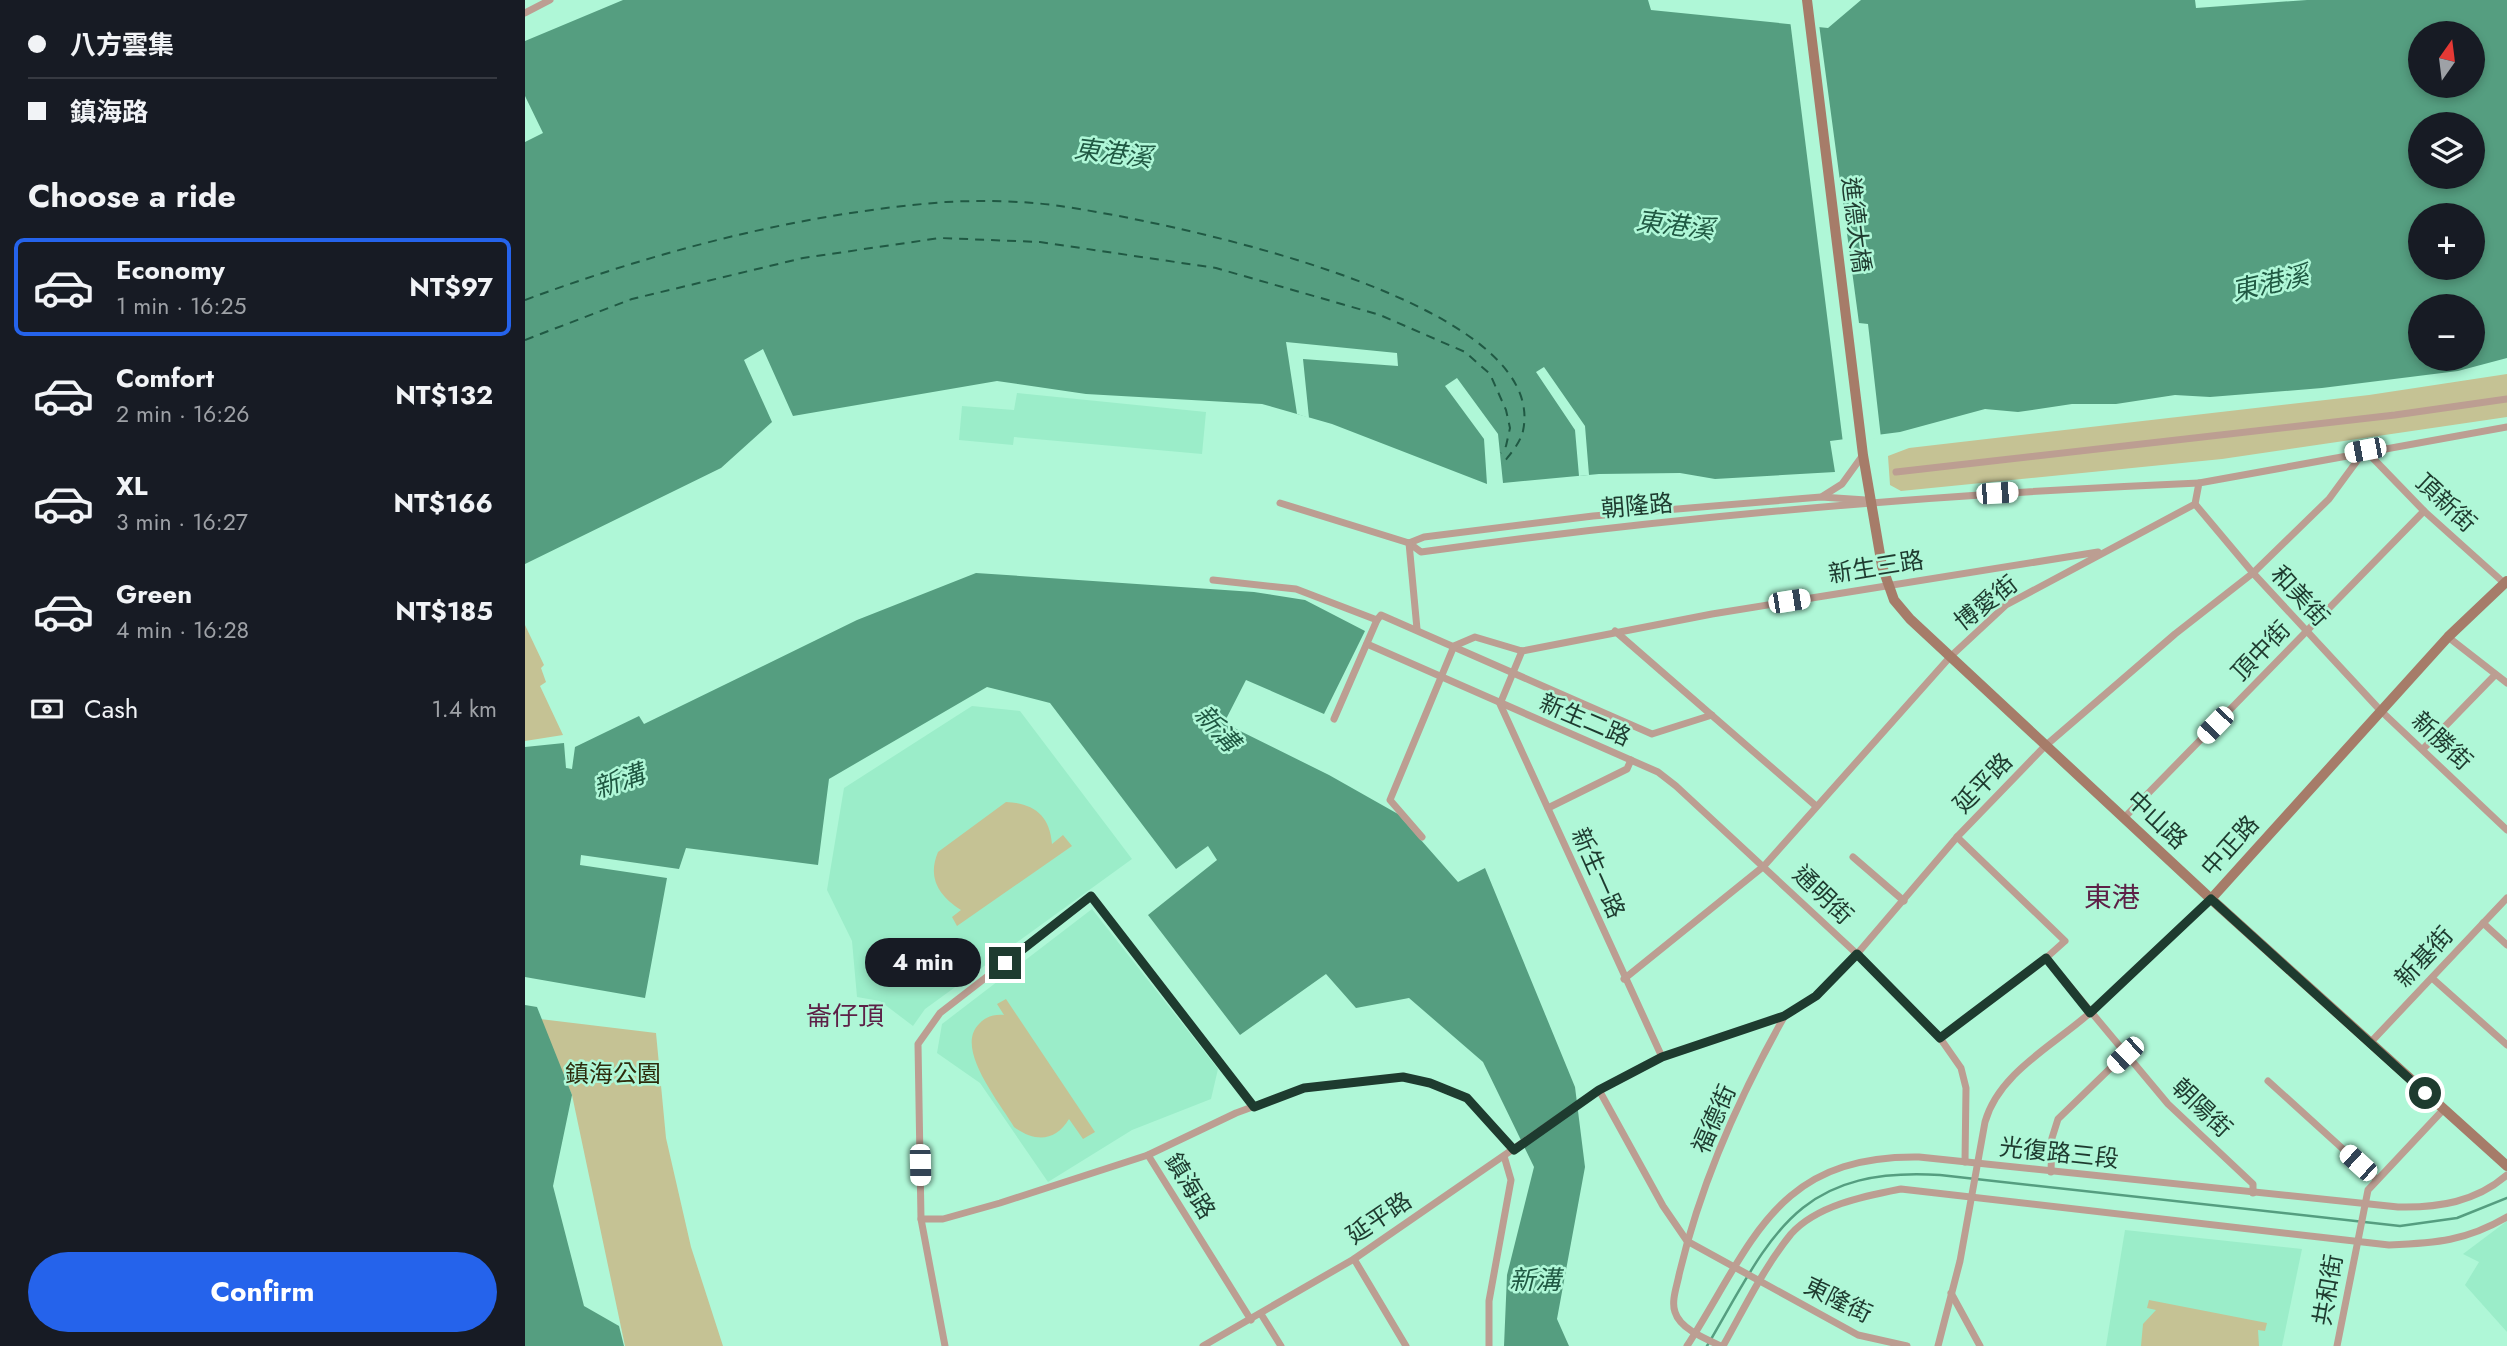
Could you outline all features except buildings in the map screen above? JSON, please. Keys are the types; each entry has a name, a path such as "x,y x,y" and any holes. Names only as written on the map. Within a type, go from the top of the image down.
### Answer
{"street":[{"path":"525,13 550,0"},
{"name":"進德大橋","path":"1807,0 1863,455"},
{"path":"1896,472 2395,415 2507,399"},
{"path":"2195,504 2199,483 2365,450 2507,427"},
{"name":"頂新街","path":"2365,450 2424,511 2505,581"},
{"name":"延平路","path":"1251,1320 1354,1259 1599,1090 1662,1057 1784,1016 1816,996 1904,901 1957,837 2045,747 2175,634 2253,573 2329,499 2365,450"},
{"path":"1821,497 1842,484 1863,455"},
{"name":"中山路","path":"1863,455 1888,584 1894,600 1910,620 2211,899 2507,1166"},
{"name":"朝隆路","path":"1280,503 1409,542 1421,552 1598,528 1709,520 1872,502 2199,483"},
{"name":"朝隆路","path":"1409,542 1423,537 1566,519 1821,497 1845,496 1872,502"},
{"name":"和美街","path":"2195,504 2253,573 2380,710"},
{"name":"博愛街","path":"1625,979 1764,866 1950,657 2006,606 2195,504"},
{"name":"頂中街","path":"2125,818 2424,511"},
{"path":"1409,542 1417,629"},
{"name":"新生三路","path":"1454,646 1475,637 1522,651 1615,631 1888,584 2102,552"},
{"path":"1213,580 1296,589 1377,620"},
{"name":"中正路","path":"1973,1197 1985,1122 1996,1095 2034,1057 2090,1013 2211,899 2380,710 2505,581"},
{"path":"1334,719 1381,615 1652,734 1712,715"},
{"path":"1615,631 1816,806"},
{"path":"2448,637 2494,676 2507,683"},
{"name":"新生二路","path":"1367,644 1658,772 1764,866"},
{"path":"1422,837 1390,800 1454,646"},
{"path":"1500,704 1522,651"},
{"path":"2423,749 2494,676"},
{"name":"新生一路","path":"1500,704 1662,1057"},
{"name":"新勝街","path":"2380,710 2507,830"},
{"path":"1548,808 1627,769 1631,761"},
{"path":"1940,1038 2065,941 1957,837"},
{"path":"1853,857 1904,901"},
{"name":"通明街","path":"1764,866 1940,1038 1961,1068 1966,1088 1965,1162"},
{"path":"945,1346 921,1220 918,1044 940,1013 1091,896 1254,1107"},
{"name":"新基街","path":"2370,1044 2507,898"},
{"path":"2483,923 2507,945"},
{"name":"朝陽街","path":"2046,958 2168,1104 2253,1184 2253,1194"},
{"path":"2432,978 2507,1045"},
{"name":"福德街","path":"1695,1333 1678,1318 1674,1310 1687,1241 1716,1158 1784,1016"},
{"path":"2051,1172 2052,1138 2058,1119 2125,1055"},
{"path":"1148,1156 1254,1107 1304,1088 1403,1077 1430,1083 1467,1098 1514,1150"},
{"path":"2268,1081 2376,1179"},
{"path":"1599,1090 1663,1206 1687,1241 1737,1269"},
{"path":"2362,1210 2368,1189 2376,1179 2443,1110"},
{"name":"鎮海路","path":"921,1220 943,1219 1000,1203 1148,1156 1251,1320"},
{"path":"1489,1346 1489,1301 1511,1180 1504,1156"},
{"name":"光復路三段","path":"1687,1346 1737,1269 1765,1219 1788,1196 1827,1174 1863,1160 1888,1156 1979,1163 2253,1194 2362,1210 2445,1205 2476,1195 2507,1175"},
{"path":"1695,1333 1722,1346 1758,1280 1797,1229 1845,1202 1901,1189 2356,1242 2428,1244 2478,1233 2507,1217"},
{"path":"1938,1346 1973,1197"},
{"name":"共和街","path":"2337,1346 2362,1210"},
{"path":"1354,1259 1406,1346"},
{"name":"東隆街","path":"1737,1269 1858,1335 1907,1346"},
{"path":"1951,1292 1980,1346"},
{"path":"1261,1314 1281,1346"},
{"path":"1203,1346 1251,1320"}],"shaded area":[{"path":"1017,393 1206,412 1202,454 1014,437 1013,445 959,440 962,406 1014,410"},
{"path":"972,706 1020,711 1132,859 925,1009 913,1026 880,1001 857,997 852,941 827,890 844,788"},
{"path":"1092,909 1218,1069 1211,1099 1132,1130 1048,1182 980,1083 937,1053 942,1024"},
{"path":"2507,1221 2507,1332 2465,1285 2479,1262 2463,1254"},
{"path":"2125,1230 2302,1249 2282,1346 2106,1346"}],"green space":[{"path":"2507,374 2507,417 2222,459 1901,491 1890,485 1888,456 1909,448 2369,395"},
{"path":"525,625 544,665 541,668 546,682 540,686 563,735 525,741"},
{"path":"1006,802 1024,805 1038,812 1048,825 1052,844 1063,835 1072,846 957,926 952,917 961,910 941,892 935,878 938,852"},
{"path":"1006,999 1095,1132 1083,1139 1069,1119 1051,1136 1037,1137 1014,1127 982,1076 972,1047 973,1034 981,1022 990,1016 1004,1015 997,1004"},
{"name":"鎮海公園","path":"540,1019 656,1033 666,1138 691,1247 723,1346 625,1346 572,1095"},
{"path":"2149,1300 2267,1323 2265,1331 2258,1330 2259,1346 2141,1346 2143,1324 2156,1310 2147,1308"}],"water":[{"name":"東港溪","path":"623,0 1648,0 1651,10 1828,28 1861,0 2195,0 2196,8 2307,0 2507,0 2507,358 2485,364 2485,294 2408,294 2408,371 2458,371 2322,388 2210,397 2175,395 2116,404 2072,404 2018,412 1985,409 1900,432 1830,441 1835,472 1715,479 1680,473 1599,474 1503,483 1498,434 1457,378 1445,386 1484,439 1487,484 1332,424 1262,404 1086,394 997,381 793,416 763,349 744,360 772,422 721,468 525,564 525,142 543,133 525,96 525,41"},
{"name":"新溝","path":"976,573 1254,592 1305,600 1365,631 1324,714 1246,680 1224,723 1329,775 1398,814 1458,882 1485,868 1575,1087 1585,1167 1557,1319 1569,1346 1504,1346 1507,1275 1534,1167 1483,1062 1409,998 1356,1008 1326,974 1240,1035 1148,915 1217,860 1208,846 1176,869 1050,703 987,687 829,779 818,865 686,848 679,869 581,855 580,865 667,878 645,998 525,977 525,747 564,743 566,768 572,769 575,747 639,716 644,724 857,620"},
{"path":"525,1005 537,1007 572,1095 553,1186 584,1306 619,1326 624,1346 525,1346"}],"pier":[{"path":"1790,20 1819,24 1859,323 1868,324 1881,438 1843,443"},
{"path":"1286,342 1397,353 1398,366 1303,359 1309,418 1297,414"},
{"path":"1544,367 1585,426 1589,475 1579,476 1575,430 1536,372"}],"waterway":[{"path":"1707,1346 1750,1272 1793,1216 1819,1196 1851,1183 1891,1175 1940,1175 2400,1226 2457,1218 2507,1198"}],"ferry route":[{"path":"525,300 627,265 732,236 892,207 946,202 1018,202 1107,214 1255,248 1337,273 1414,304 1476,341 1515,383 1523,431 1517,445 1502,465"},
{"path":"525,340 632,299 803,258 940,238 1040,242 1216,268 1380,315 1465,352 1490,374 1506,410 1510,428 1506,446 1501,453"}],"district":[{"name":"東港","path":"2112,897"},
{"name":"崙仔頂","path":"845,1016"}],"route":[{"path":"1005,963 1091,896 1254,1107 1304,1088 1403,1077 1430,1083 1467,1098 1514,1150 1599,1090 1662,1057 1784,1016 1816,996 1857,954 1940,1038 2046,958 2090,1013 2211,899 2425,1093"}]}
